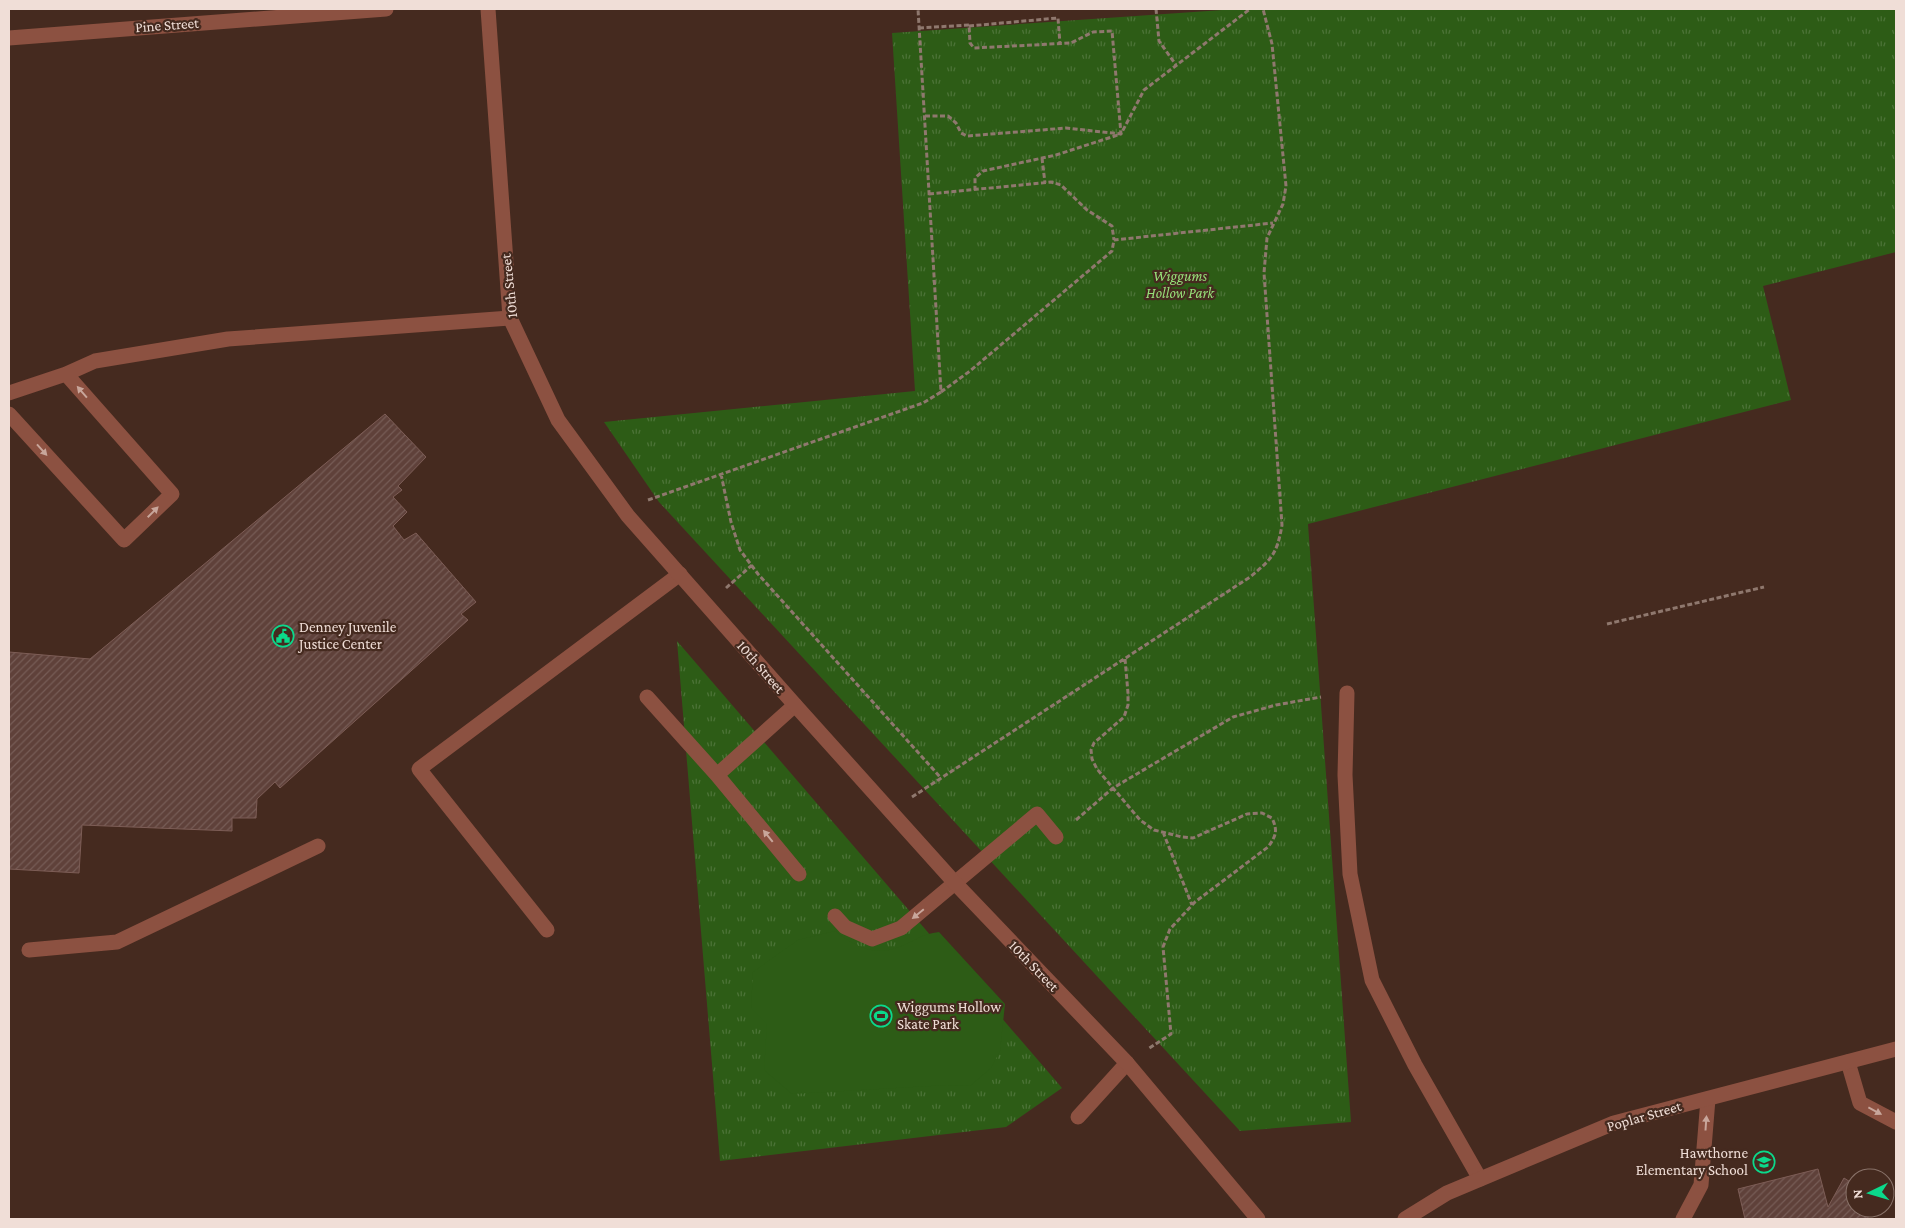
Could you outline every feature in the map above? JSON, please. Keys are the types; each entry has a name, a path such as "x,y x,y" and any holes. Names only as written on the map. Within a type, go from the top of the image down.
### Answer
{"street":[{"name":"Pine Street","path":"9,38 386,9"},
{"name":"10th Street","path":"488,9 510,318 558,420 623,509 707,605 955,883 1127,1063 1258,1219"},
{"path":"9,393 66,374 95,361 228,339 510,318"},
{"path":"9,414 124,540 172,494 66,374"},
{"path":"547,930 419,769 680,574"},
{"path":"1347,693 1345,774 1350,874 1372,980 1414,1066 1480,1179"},
{"path":"647,697 718,775 799,874"},
{"path":"718,775 795,705"},
{"path":"835,916 845,926 872,939 901,928 1037,814 1056,837"},
{"path":"29,950 117,942 318,846"},
{"name":"Poplar Street","path":"1405,1219 1447,1193 1614,1123 1896,1050"},
{"path":"1848,1062 1860,1103 1896,1122"},
{"path":"1078,1117 1127,1063"},
{"path":"1683,1219 1701,1185 1708,1099"}],"path":[{"path":"918,9 941,392"},
{"path":"1156,9 1159,41 1176,65"},
{"path":"975,190 975,178 983,171 1042,158 1121,134 1144,90 1250,9"},
{"path":"890,811 1250,577 1268,562 1278,546 1282,525 1264,273 1267,238 1283,204 1286,186 1272,44 1263,9"},
{"path":"919,28 969,26 1058,18 1060,44"},
{"path":"969,26 970,43 974,48 1071,44 1093,32 1112,31 1121,134"},
{"path":"924,116 948,116 956,123 961,133 967,136 1066,128 1121,134"},
{"path":"1042,158 1045,183"},
{"path":"623,509 923,402 941,392 970,371 1112,251 1114,240 1112,226 1087,210 1061,185 1051,182 929,194"},
{"path":"1114,240 1274,223"},
{"path":"721,474 731,522 740,550 941,778"},
{"path":"707,605 752,565"},
{"path":"1607,624 1764,587"},
{"path":"1125,659 1128,705 1124,717 1094,743 1091,750 1092,759 1097,769 1140,820 1154,830 1193,838 1247,814 1262,813 1272,818 1277,829 1275,838 1268,847 1192,905 1170,929 1163,947 1171,1034 1127,1063"},
{"path":"1056,837 1113,788 1233,717 1276,704 1347,693"},
{"path":"1163,832 1192,905"}],"green space":[{"name":"Wiggums Hollow Park","path":"1237,9 1896,9 1896,252 1763,286 1791,400 1308,524 1351,1122 1240,1131 659,502 604,422 915,391 892,33"},
{"path":"677,641 1062,1088 1006,1127 720,1161"},
{"name":"Wiggums Hollow Skate Park","path":"835,931 857,945 881,951 890,950 923,936 939,932 1005,1004 1000,1051 991,1068 970,1086 948,1085 792,1094 764,1070 767,1024 751,1008 753,972 798,940"}],"building":[{"name":"Denney Juvenile Justice Center","path":"385,414 426,457 398,486 402,490 393,497 407,512 393,526 404,540 416,533 476,602 461,614 468,620 280,788 275,782 257,799 256,818 232,818 232,831 82,825 79,873 9,869 9,652 90,659"},
{"name":"Hawthorne Elementary School","path":"1818,1169 1828,1207 1844,1178 1845,1218 1868,1218 1745,1219 1738,1189"}],"place":[{"name":"Denney Juvenile Justice Center","path":"283,636"},
{"name":"Wiggums Hollow Skate Park","path":"881,1016"},
{"name":"Hawthorne Elementary School","path":"1764,1162"}]}
